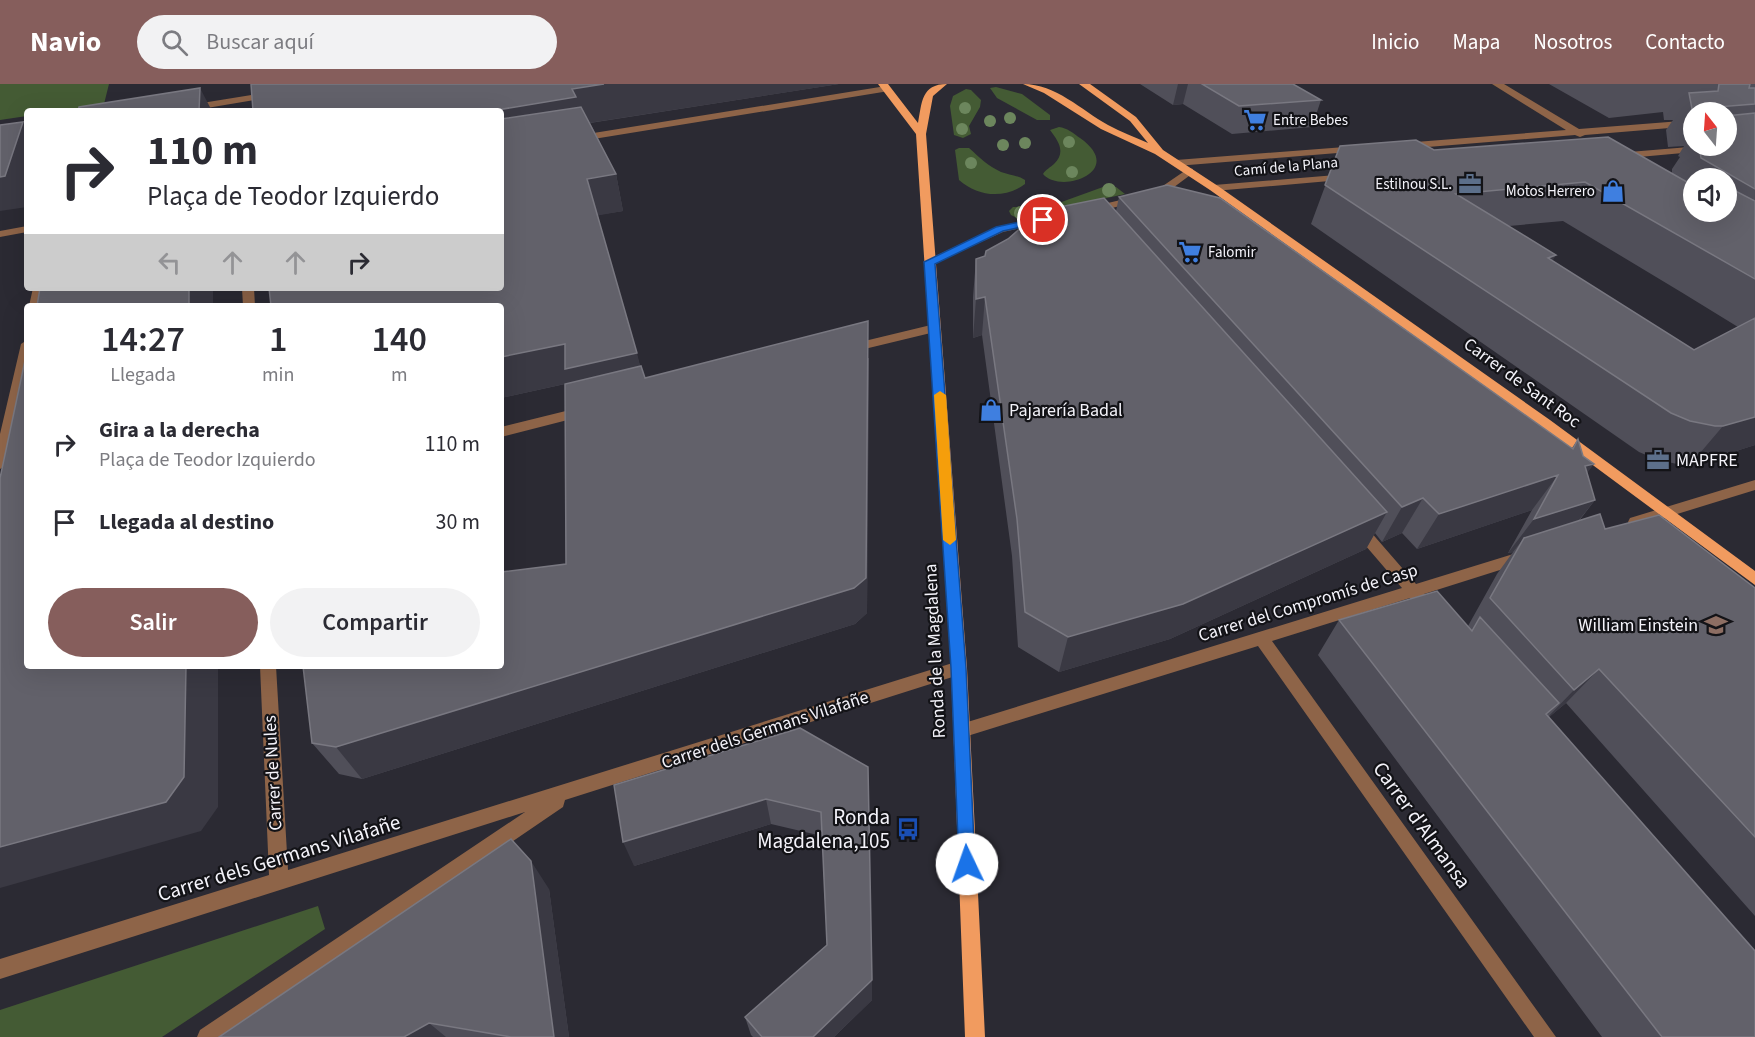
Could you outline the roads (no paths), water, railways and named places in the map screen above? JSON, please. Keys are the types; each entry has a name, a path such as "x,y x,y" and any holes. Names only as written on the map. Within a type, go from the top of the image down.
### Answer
{"main road":[{"name":"Ronda de la Magdalena","path":"942,84 928,95 921,134 959,668 975,1037"},
{"path":"1028,84 1047,91 1105,127 1160,152"},
{"path":"1084,84 1133,119 1160,152"},
{"path":"885,86 921,134"},
{"name":"Carrer de Sant Roc","path":"1160,152 1263,222 1666,512 1755,579"}],"street":[{"path":"1497,84 1579,132 1588,145"},
{"path":"559,142 885,86"},
{"path":"189,108 281,93"},
{"path":"258,108 260,96"},
{"path":"1389,147 1683,124"},
{"name":"Camí de la Plana","path":"1176,163 1365,148"},
{"path":"1610,163 1683,152"},
{"path":"1100,227 1080,212 1158,194 1188,171"},
{"name":"Camí de la Plana","path":"1214,188 1354,177"},
{"path":"929,262 1000,229 1053,218"},
{"path":"0,234 24,230"},
{"path":"832,353 935,328"},
{"path":"0,464 24,357"},
{"path":"504,431 604,407"},
{"path":"1618,527 1755,485"},
{"path":"1350,518 1444,626"},
{"name":"Carrer del Compromís de Casp","path":"961,731 1538,552"},
{"name":"Carrer d'Almansa","path":"1261,638 1546,1037"},
{"name":"Carrer dels Germans Vilafañe","path":"0,969 959,668"},
{"name":"Carrer de Nules","path":"268,669 279,880"},
{"name":"Carrer dels Germans Vilafañe","path":"207,1037 572,791"}],"place":[{"name":"Entre Bebes","path":"1255,120"},
{"name":"Estilnou S.L.","path":"1470,184"},
{"name":"Motos Herrero","path":"1613,191"},
{"name":"Falomir","path":"1190,252"},
{"name":"Pajarería Badal","path":"991,410"},
{"name":"MAPFRE","path":"1658,460"},
{"name":"William Einstein","path":"1716,625"},
{"name":"Ronda Magdalena,105","path":"908,829"}]}
